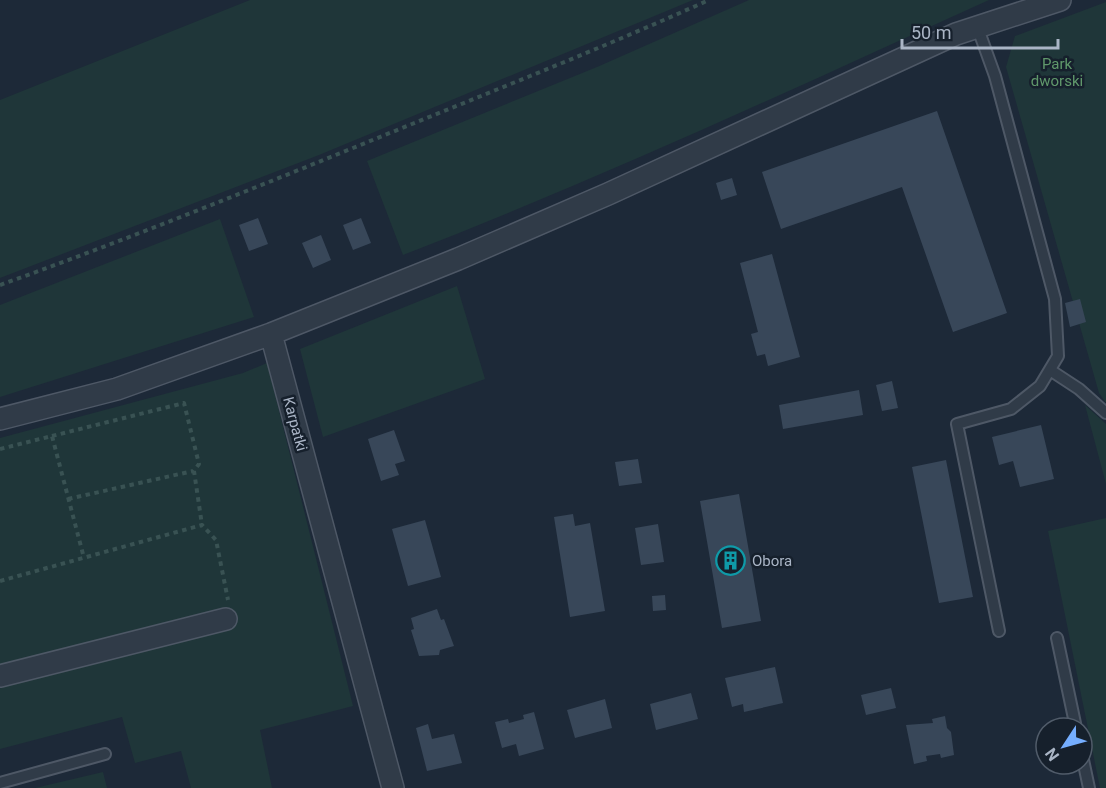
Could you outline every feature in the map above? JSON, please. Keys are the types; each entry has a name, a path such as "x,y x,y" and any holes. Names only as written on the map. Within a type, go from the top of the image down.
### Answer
{"street":[{"path":"0,419 117,389 270,334 458,259 608,194 1018,6 1060,0"},
{"name":"Karpatki","path":"270,334 393,788"},
{"path":"0,676 226,619"}],"lane":[{"path":"977,26 995,76 1055,299 1058,356 1040,386 1011,409 957,424 999,631"},
{"path":"1050,370 1079,389 1106,413"},
{"path":"1057,638 1073,716"},
{"path":"0,783 105,754"}],"path":[{"path":"0,285 106,247 635,33 709,0"},
{"path":"0,449 184,403 199,464 194,471 68,499"},
{"path":"52,436 84,558"},
{"path":"194,471 202,525 216,540 229,594 226,619"},
{"path":"0,581 202,525"}],"green space":[{"path":"250,0 693,0 319,155 0,278 0,100"},
{"path":"749,0 989,0 625,164 403,255 367,161 597,67"},
{"name":"Park dworski","path":"1106,2 1106,403 1099,393 1006,67 1015,36"},
{"path":"220,219 254,317 0,397 0,305"},
{"path":"457,286 485,379 323,437 300,349"},
{"path":"267,363 353,706 260,730 272,788 191,788 181,751 135,763 122,717 0,749 0,438 243,373"},
{"path":"1085,405 1106,424 1106,484"},
{"path":"1106,518 1106,788 1100,788 1094,758 1094,716 1085,716 1048,531"},
{"path":"103,772 107,788 35,788"}],"building":[{"path":"937,111 1007,313 953,332 902,187 781,229 762,172"},
{"path":"732,178 737,195 721,200 716,183"},
{"path":"258,218 268,244 249,251 239,225"},
{"path":"361,218 371,243 353,250 343,225"},
{"path":"321,235 331,260 313,268 302,243"},
{"path":"772,254 800,357 768,366 765,354 757,356 751,334 758,332 740,263"},
{"path":"1080,299 1086,322 1070,327 1065,303"},
{"path":"892,381 898,408 882,411 876,385"},
{"path":"859,390 863,415 783,429 779,405"},
{"path":"1041,425 1054,479 1020,487 1013,461 999,465 992,437"},
{"path":"394,430 405,461 395,464 399,475 381,481 368,439"},
{"path":"638,459 642,483 619,486 615,462"},
{"path":"946,460 973,597 939,603 912,467"},
{"name":"Obora","path":"739,494 761,621 722,628 700,501"},
{"path":"573,514 575,526 590,523 605,611 570,617 554,517"},
{"path":"425,520 441,577 408,586 392,529"},
{"path":"658,524 664,562 641,565 635,528"},
{"path":"665,595 666,610 653,611 652,596"},
{"path":"437,609 441,620 444,619 454,646 440,650 439,655 419,656 411,630 414,629 411,618"},
{"path":"775,667 783,703 744,712 743,704 732,707 725,678"},
{"path":"891,688 896,708 866,715 861,695"},
{"path":"691,693 698,719 656,730 650,704"},
{"path":"605,699 612,728 575,738 567,710"},
{"path":"534,712 544,749 519,756 516,744 502,748 495,722 508,719 509,723 524,719 523,715"},
{"path":"945,716 947,728 951,732 954,755 941,758 940,754 926,756 927,761 914,764 906,725 933,723 932,719"},
{"path":"428,724 432,739 454,734 462,763 427,771 416,728"}],"place":[{"name":"Obora","path":"731,561"}]}
